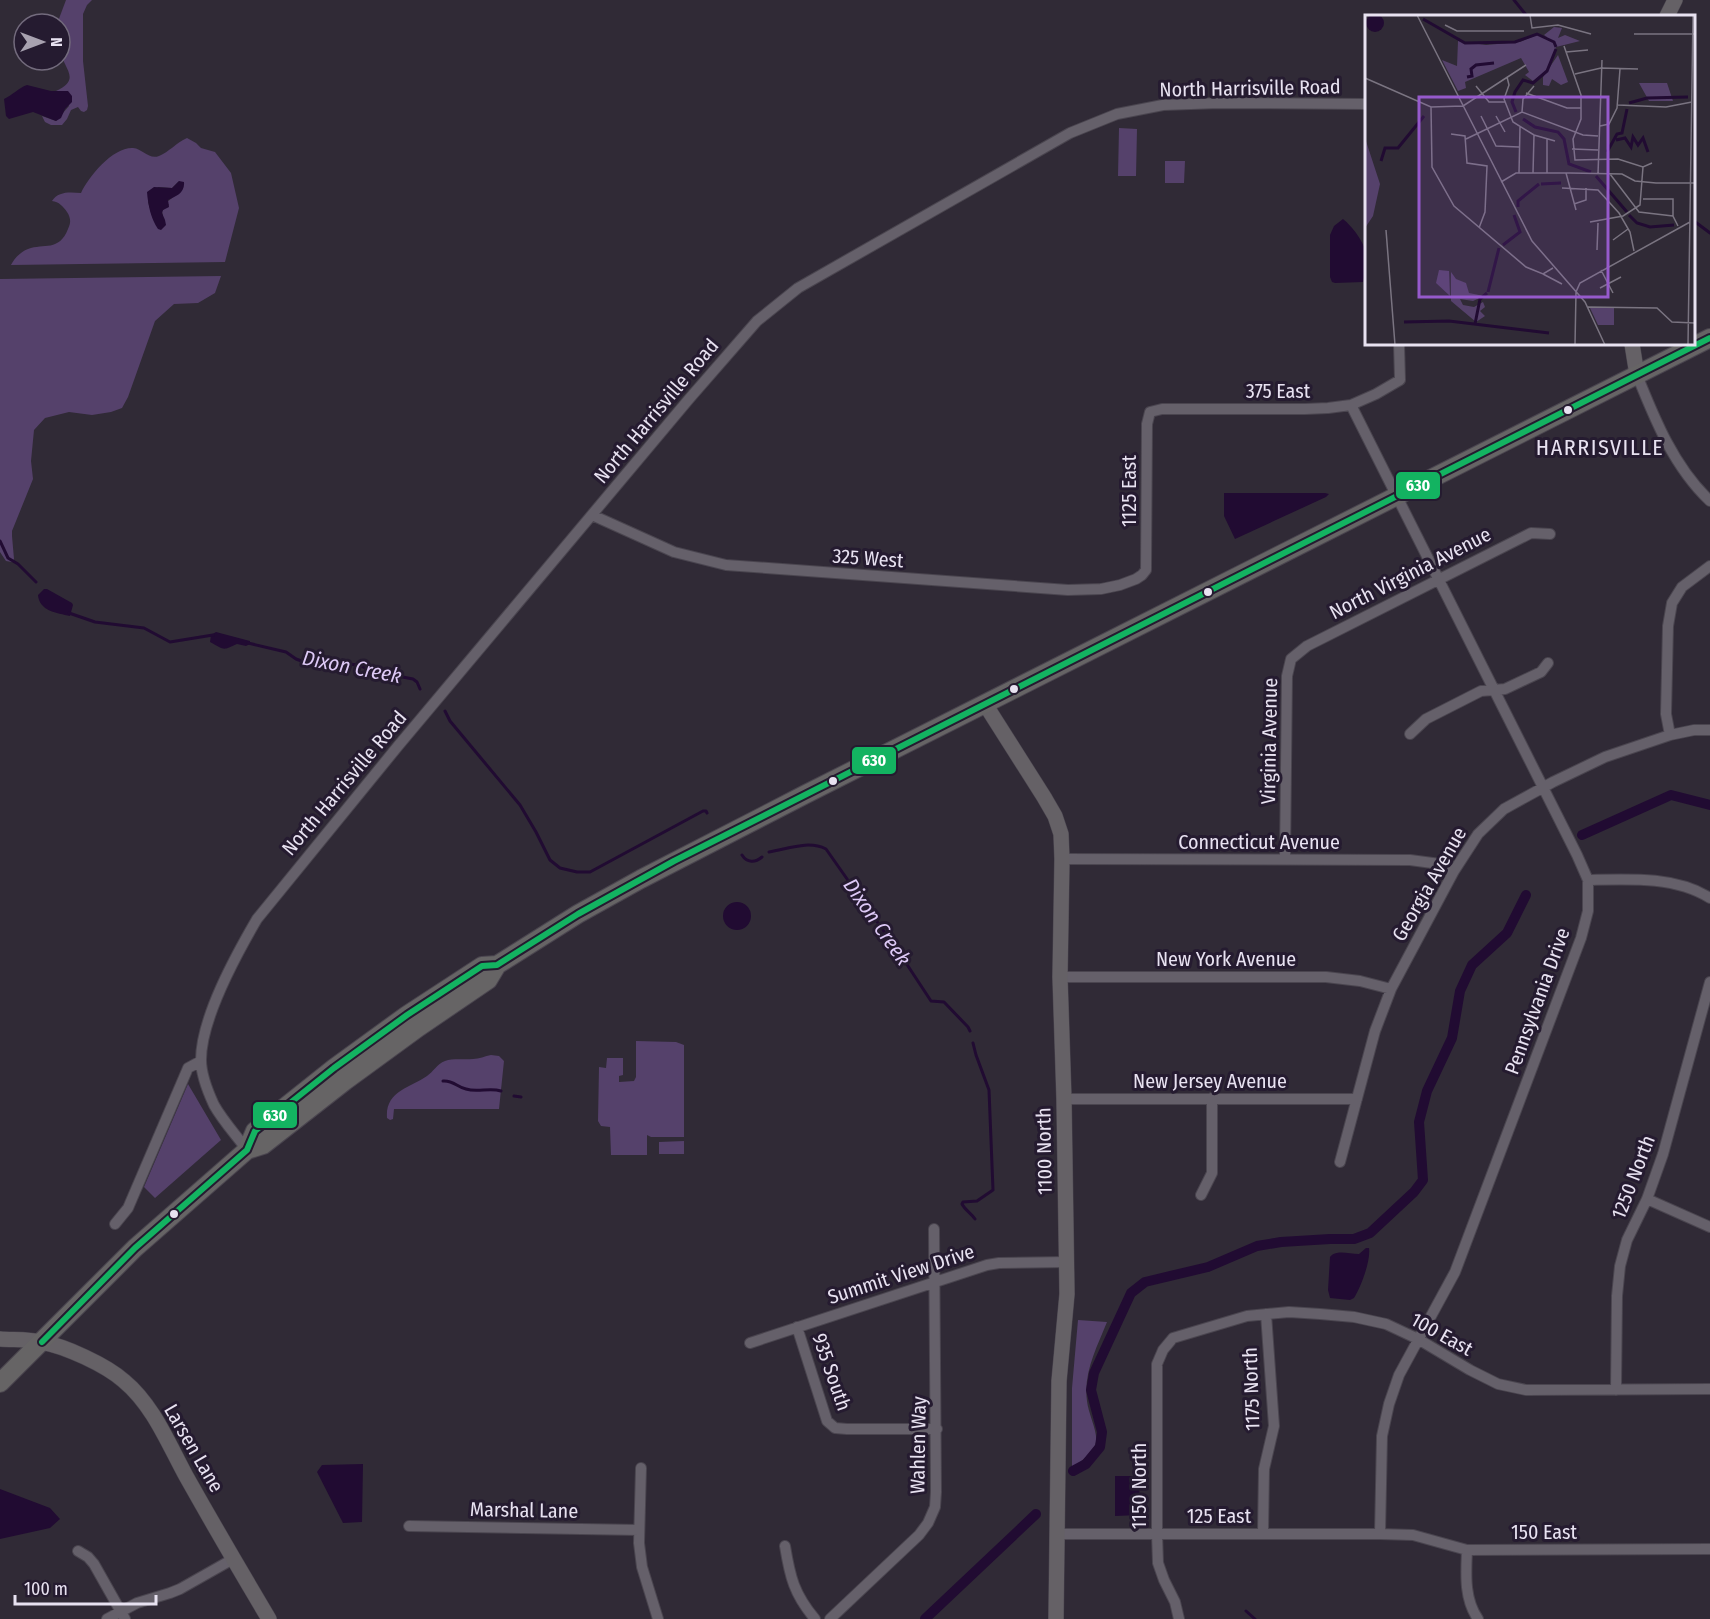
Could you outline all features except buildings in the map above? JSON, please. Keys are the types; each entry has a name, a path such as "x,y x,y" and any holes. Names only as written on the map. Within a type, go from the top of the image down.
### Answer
{"main road":[{"path":"0,1383 135,1248 247,1150 255,1131 334,1068 407,1015 482,966 497,965 578,914 640,879 1710,338"}],"street":[{"path":"1668,15 1675,0"},
{"name":"North Harrisville Road","path":"247,1150 214,1105 204,1080 201,1061 209,1017 240,948 257,919 345,810 688,399 757,321 798,288 930,211 1070,133 1117,114 1163,105 1365,104"},
{"name":"375 East","path":"1150,412 1162,409 1305,409 1351,405 1400,380 1399,345"},
{"path":"1632,345 1637,375 1649,405 1679,463 1710,501"},
{"path":"1351,405 1396,496"},
{"name":"1125 East","path":"1146,570 1147,424 1150,412"},
{"name":"Pennsylvania Drive","path":"1380,1534 1382,1436 1389,1404 1399,1375 1455,1272 1581,938 1588,912 1588,880 1577,855 1396,496"},
{"name":"325 West","path":"592,515 674,552 726,565 1068,590 1101,589 1120,585 1142,575 1146,570"},
{"name":"North Virginia Avenue","path":"1291,659 1307,646 1531,533 1550,534"},
{"path":"1670,735 1666,703 1668,626 1672,603 1682,587 1710,566"},
{"name":"Virginia Avenue","path":"1286,860 1287,676 1291,659"},
{"path":"1410,734 1426,719 1481,691 1505,689 1541,672 1548,663"},
{"name":"1100 North","path":"985,704 1044,796 1055,816 1061,834 1060,977 1067,1294 1059,1381 1056,1619"},
{"name":"Georgia Avenue","path":"1340,1162 1376,1031 1391,989 1454,871 1478,834 1504,809 1605,757 1670,735 1694,730 1710,730"},
{"name":"Connecticut Avenue","path":"1062,859 1424,861 1440,864 1454,871"},
{"path":"1588,880 1642,879 1697,889 1710,898"},
{"name":"New York Avenue","path":"1060,977 1326,978 1360,981 1391,989"},
{"name":"1250 North","path":"1616,1390 1617,1296 1620,1266 1628,1240 1647,1199 1663,1154 1710,982"},
{"path":"115,1224 128,1208 188,1068 201,1061"},
{"path":"1201,1195 1212,1173 1212,1098"},
{"name":"New Jersey Avenue","path":"1064,1099 1357,1099"},
{"path":"1647,1199 1710,1227"},
{"name":"Wahlen Way","path":"830,1619 919,1535 928,1523 935,1507 937,1430 934,1229"},
{"name":"Summit View Drive","path":"750,1343 987,1265 1066,1262"},
{"name":"100 East","path":"1162,1350 1173,1338 1247,1316 1289,1312 1354,1317 1386,1324 1418,1339 1498,1384 1526,1390 1710,1389"},
{"name":"1175 North","path":"1263,1534 1263,1469 1274,1426 1266,1314"},
{"name":"935 South","path":"797,1327 827,1421 835,1428 937,1430"},
{"name":"Larsen Lane","path":"0,1339 42,1342 80,1355 108,1369 141,1398 269,1619"},
{"name":"1150 North","path":"1162,1350 1157,1364 1156,1534 1158,1563 1175,1602 1179,1619"},
{"path":"641,1468 639,1530 642,1567 658,1619"},
{"name":"Marshal Lane","path":"409,1526 639,1530"},
{"name":"125 East","path":"1058,1534 1380,1534"},
{"name":"150 East","path":"1380,1534 1413,1535 1467,1550 1710,1550"},
{"path":"785,1546 788,1569 795,1591 815,1619"},
{"path":"1467,1550 1467,1590 1473,1612 1478,1619"},
{"path":"78,1551 94,1564 123,1615"},
{"path":"107,1619 123,1615 137,1603 180,1589 233,1559"}],"shaded area":[{"path":"66,0 92,0 83,14 83,61 88,106 84,112 78,107 71,110 62,125 51,125 45,122 42,116 56,121 69,106 63,91 56,91 64,87 70,77 69,72 72,72 72,12 62,12"},
{"path":"27,85 51,91 68,91 72,96 72,102 65,109 61,118 56,121 33,112 9,119 6,116 4,99"},
{"path":"1119,128 1137,129 1136,176 1118,176"},
{"path":"187,138 201,148 215,152 231,173 239,208 225,262 11,265 25,250 56,244 60,241 69,227 70,218 62,206 52,201 61,194 81,193 96,171 110,157 125,149 133,148 155,157","holes":["179,181 172,198 167,202 169,205 162,211 163,216 153,219 148,202 158,187 172,188"]},
{"path":"1165,161 1185,161 1184,183 1165,183"},
{"path":"179,181 184,182 183,189 168,200 169,207 162,213 166,225 161,230 158,229 150,212 147,192 154,187 172,188"},
{"path":"1343,219 1358,235 1365,250 1363,282 1332,282 1330,235 1334,226"},
{"path":"221,276 215,293 198,303 174,304 155,321 122,408 92,415 69,412 45,418 34,430 31,461 33,479 12,531 14,559 12,562 6,561 0,552 0,279"},
{"path":"1224,493 1329,494 1235,539 1224,516"},
{"path":"44,589 72,603 70,616 42,605 38,595"},
{"path":"216,632 250,641 250,644 221,648 210,642 211,635"},
{"path":"737,902 747,906 751,916 747,926 737,930 727,926 723,916 727,906"},
{"path":"636,1041 676,1042 684,1045 684,1137 647,1135 647,1155 611,1155 610,1127 601,1126 598,1121 599,1067 606,1068 607,1058 623,1058 623,1075 619,1076 619,1082 634,1081"},
{"path":"491,1055 499,1056 504,1061 499,1109 394,1109 393,1119 387,1118 387,1109 394,1096 427,1076 442,1062"},
{"path":"188,1084 221,1140 155,1198 144,1187"},
{"path":"684,1141 684,1154 659,1154 659,1142"},
{"path":"1369,1248 1367,1266 1354,1298 1350,1300 1330,1298 1328,1290 1330,1257 1339,1253 1359,1254"},
{"path":"1078,1320 1107,1322 1087,1380 1087,1401 1096,1433 1096,1442 1090,1453 1072,1469 1072,1388"},
{"path":"363,1464 362,1522 343,1523 317,1472 322,1465"},
{"path":"1115,1476 1139,1476 1140,1515 1115,1516"},
{"path":"0,1489 50,1508 60,1519 50,1528 0,1539"}],"waterway":[{"path":"1514,0 1526,15"},
{"path":"1695,222 1710,233"},
{"name":"Dixon Creek","path":"0,541 8,558 18,564 36,582"},
{"name":"Dixon Creek","path":"69,613 95,622 144,628 170,642 213,635"},
{"name":"Dixon Creek","path":"248,643 286,652 307,663 359,665 371,671 413,679 420,689"},
{"name":"Dixon Creek","path":"445,711 450,721 520,805 550,860 560,868 590,872 703,811 707,813"},
{"path":"1582,835 1671,795 1710,805"},
{"name":"Dixon Creek","path":"769,852 805,845 826,849 931,1001 944,1002 970,1031"},
{"name":"Dixon Creek","path":"742,855 746,860 751,861 762,857"},
{"path":"1073,1471 1086,1464 1100,1447 1102,1432 1091,1390 1094,1373 1131,1293 1145,1282 1208,1267 1257,1246 1281,1242 1354,1239 1370,1233 1414,1192 1423,1180 1419,1122 1427,1091 1452,1038 1460,991 1472,965 1507,933 1526,895"},
{"name":"Dixon Creek","path":"973,1043 989,1090 993,1190 977,1201 963,1202 963,1206 975,1219"},
{"path":"443,1081 470,1090 501,1091"},
{"path":"514,1096 521,1097"},
{"path":"925,1619 1036,1514"},
{"name":"Dixon Creek","path":"1246,1611 1255,1619"}],"transit line":[{"name":"630","path":"42,1342 135,1248 247,1150 255,1131 334,1068 407,1015 482,966 497,965 578,914 674,861 1710,338"}],"district":[{"name":"HARRISVILLE","path":"1600,447"}]}
